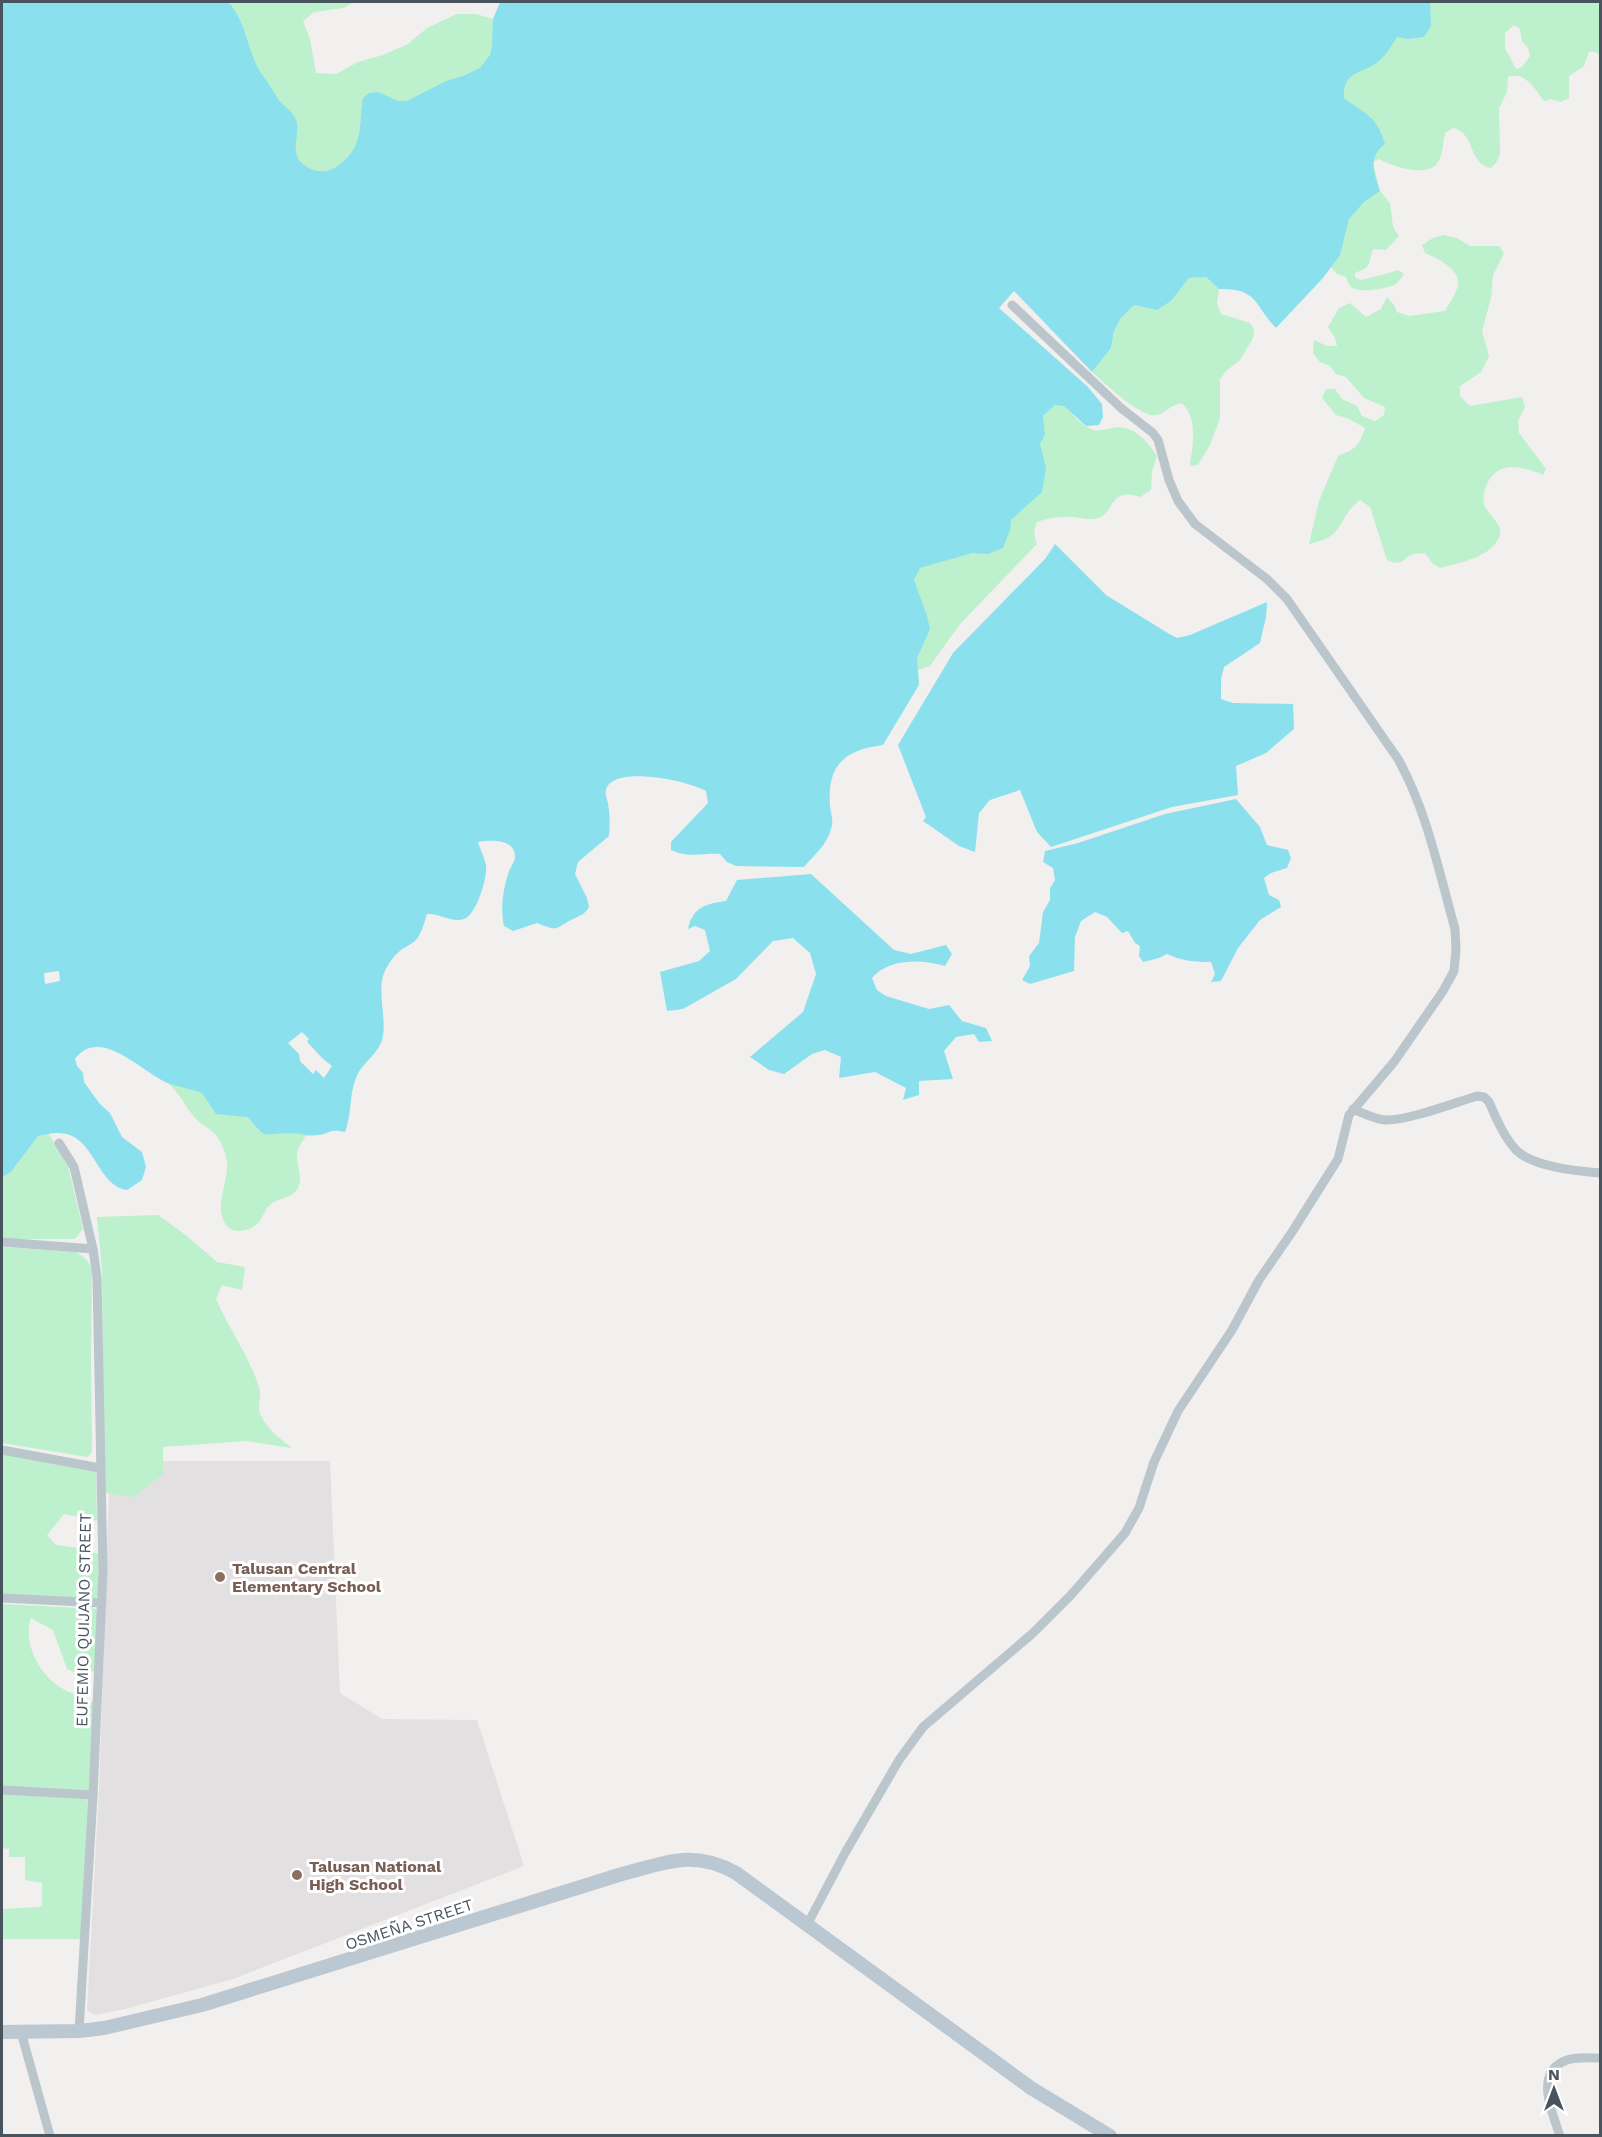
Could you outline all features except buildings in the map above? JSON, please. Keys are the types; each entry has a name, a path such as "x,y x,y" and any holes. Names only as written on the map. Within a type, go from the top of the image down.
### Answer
{"main road":[{"name":"OSMEÑA STREET","path":"2,2031 79,2031 130,2023 213,2002 622,1874 682,1860 703,1860 724,1867 1031,2088 1110,2136"}],"street":[{"path":"807,1925 845,1853 899,1760 917,1736 930,1722 1033,1633 1071,1595 1125,1533 1139,1508 1154,1462 1178,1411 1232,1330 1259,1280 1338,1159 1349,1115 1395,1062 1454,972 1455,929 1412,784 1398,759 1287,598 1267,579 1195,524 1178,501 1169,480 1158,440 1153,433 1121,408 1012,305"},
{"path":"1353,1109 1386,1120 1416,1114 1477,1096 1484,1097 1489,1102 1502,1130 1518,1152 1533,1160 1553,1166 1600,1173"},
{"name":"EUFEMIO QUIJANO STREET","path":"59,1143 74,1167 97,1277 103,1571 79,2031"},
{"path":"2,1242 93,1250"},
{"path":"2,1450 100,1468"},
{"path":"2,1598 102,1603"},
{"path":"2,1790 93,1795"},
{"path":"21,2032 50,2136"},
{"path":"1560,2136 1548,2097 1548,2085 1554,2069 1565,2061 1600,2058"}],"shaded area":[{"path":"110,1461 330,1461 340,1693 382,1719 477,1720 524,1866 233,1979 125,2009 95,2015 87,2010 99,1790"}],"green space":[{"path":"71,2 354,2 344,8 314,12 303,21 310,39 316,73 336,74 358,62 383,55 408,44 427,28 457,14 476,14 507,20 414,246"},
{"path":"1430,2 1600,2 1600,56 1595,52 1589,52 1584,66 1569,76 1569,98 1561,102 1551,99 1544,101 1524,79 1508,77 1507,92 1499,108 1500,154 1491,168 1478,161 1465,135 1453,128 1445,133 1438,162 1426,170 1401,168 1379,159 1373,162 1380,191 1390,203 1393,227 1399,236 1386,250 1373,249 1368,264 1364,269 1355,273 1355,277 1361,280 1398,270 1404,274 1397,283 1390,287 1359,290 1350,286 1346,277 1337,274 1331,267 1355,106 1324,85 1430,10","holes":["1514,25 1520,29 1522,41 1528,48 1530,56 1522,67 1516,69 1505,48 1505,33"]},
{"path":"1443,235 1457,238 1470,246 1499,246 1504,253 1493,275 1491,298 1482,331 1489,356 1481,372 1460,386 1460,396 1470,406 1522,397 1525,407 1518,421 1519,433 1546,469 1543,475 1515,467 1499,470 1493,475 1483,500 1498,525 1500,535 1490,549 1465,561 1440,568 1433,564 1425,553 1410,555 1397,563 1387,560 1370,507 1360,500 1347,513 1336,532 1321,541 1309,544 1319,501 1338,456 1356,446 1365,428 1336,415 1322,398 1326,389 1335,389 1342,399 1357,406 1362,416 1375,421 1384,415 1385,407 1364,398 1346,377 1336,374 1330,366 1320,362 1313,353 1314,340 1327,346 1337,346 1328,327 1339,308 1350,303 1366,317 1381,309 1387,297 1397,312 1409,316 1445,311 1457,289 1457,277 1449,266 1425,253 1422,245"},
{"path":"1206,277 1219,289 1217,303 1221,314 1250,323 1254,329 1253,338 1240,360 1220,379 1220,418 1210,445 1198,465 1191,466 1192,425 1186,407 1181,403 1160,414 1150,415 1133,406 1092,372 1111,348 1114,331 1121,318 1134,305 1157,310 1171,301 1189,278"},
{"path":"1055,405 1064,405 1081,423 1093,430 1119,427 1139,434 1157,456 1152,472 1151,490 1140,497 1123,495 1117,498 1098,518 1062,517 1037,522 1034,533 1037,544 960,624 930,666 918,670 919,685 778,671 1045,434 1043,416"},
{"path":"149,1046 220,1106 338,1130 332,1129 320,1135 305,1136 297,1154 300,1176 298,1188 293,1194 271,1204 255,1226 238,1231 226,1225 221,1211 227,1163 224,1149 217,1136 196,1119 168,1083 129,1058"},
{"path":"49,1134 68,1166 83,1229 75,1239 4,1239 2,1237 2,1177 11,1172 38,1136"},
{"path":"158,1215 217,1262 245,1267 242,1290 222,1285 216,1299 255,1376 260,1390 260,1414 270,1429 292,1448 246,1441 163,1447 163,1474 134,1497 104,1493 102,1270 97,1217"},
{"path":"2,1247 76,1252 85,1258 92,1268 92,1449 91,1454 87,1457 2,1443"},
{"path":"2,1454 96,1471 97,1521 64,1514 47,1535 56,1545 80,1548 99,1554 98,1597 91,1599 2,1594"},
{"path":"2,1604 98,1609 96,1671 76,1673 67,1669 53,1630 31,1618 29,1628 34,1657 45,1674 64,1689 95,1703 92,1791 2,1786"},
{"path":"2,1794 87,1799 90,1807 81,1939 2,1939 2,1909 40,1907 42,1905 42,1883 25,1880 25,1857 9,1857 9,1849 2,1848"}],"water":[{"path":"2,2 228,2 239,18 258,67 278,99 295,117 298,159 316,171 332,169 341,163 355,147 360,132 363,98 369,93 378,92 398,101 407,101 446,81 480,68 490,55 493,19 500,2 1430,2 1431,26 1424,37 1408,39 1397,37 1380,60 1350,77 1347,82 1344,98 1374,121 1385,144 1379,149 1374,160 1374,172 1380,191 1364,202 1349,219 1340,255 1323,278 1276,328 1248,295 1232,289 1219,289 1206,277 1189,278 1171,301 1157,310 1134,305 1121,318 1114,331 1111,348 1092,372 1014,291 999,308 1088,387 1102,404 1103,417 1099,425 1086,426 1064,406 1055,405 1043,416 1045,434 1040,444 1046,468 1042,492 1011,520 1003,548 988,554 972,553 920,568 914,580 930,629 917,658 919,685 883,745 869,747 848,756 835,770 830,792 831,829 823,845 804,867 736,866 727,862 720,854 689,855 671,850 671,842 708,803 706,791 669,779 636,776 622,778 611,782 606,790 609,836 578,862 575,874 587,898 589,907 587,910 556,928 537,923 513,931 504,926 502,905 507,878 515,858 514,851 501,842 478,842 486,871 483,887 473,911 464,919 459,920 427,914 418,937 395,955 384,973 381,991 383,1036 378,1048 356,1078 345,1132 332,1131 313,1135 265,1134 248,1117 216,1114 202,1093 170,1084 109,1049 97,1047 85,1050 75,1059 83,1073 84,1082 100,1104 110,1113 122,1137 142,1152 146,1167 142,1180 127,1190 116,1186 108,1179 79,1141 70,1135 57,1133 38,1136 11,1172 2,1177"},
{"path":"1055,544 1106,595 1177,638 1190,635 1267,602 1260,643 1224,667 1221,679 1221,699 1233,703 1293,704 1294,729 1266,753 1236,766 1238,795 1172,807 1051,847 1037,832 1020,790 990,800 979,813 975,852 959,846 923,821 926,817 898,745 953,653 1045,559"},
{"path":"1236,799 1260,827 1267,845 1288,850 1291,858 1287,868 1264,878 1269,895 1279,900 1281,907 1260,920 1238,948 1221,981 1211,982 1215,974 1211,962 1189,961 1167,954 1143,962 1139,956 1140,946 1135,943 1128,931 1122,933 1107,917 1095,912 1081,921 1075,937 1074,971 1030,984 1022,980 1030,966 1029,956 1039,943 1043,912 1050,900 1050,888 1055,880 1053,868 1043,862 1045,851 1078,843 1165,814"},
{"path":"811,874 894,950 911,954 946,945 952,954 945,966 926,962 906,962 887,967 872,978 877,990 886,996 929,1009 949,1005 962,1021 986,1028 992,1041 979,1042 974,1034 956,1037 944,1051 953,1079 919,1081 919,1095 903,1100 906,1088 875,1072 839,1078 841,1057 825,1050 812,1054 784,1074 769,1070 750,1057 803,1012 816,974 810,953 793,938 773,941 736,979 683,1009 667,1011 660,972 699,961 710,951 705,930 695,926 688,929 697,911 706,905 726,901 737,880"}],"pier":[{"path":"59,971 60,981 45,984 44,973"},
{"path":"302,1032 309,1039 307,1041 309,1044 332,1066 324,1078 316,1070 313,1074 300,1061 299,1054 288,1043"}],"place":[{"name":"Talusan Central Elementary School","path":"220,1577"},
{"name":"Talusan National High School","path":"297,1875"}]}
